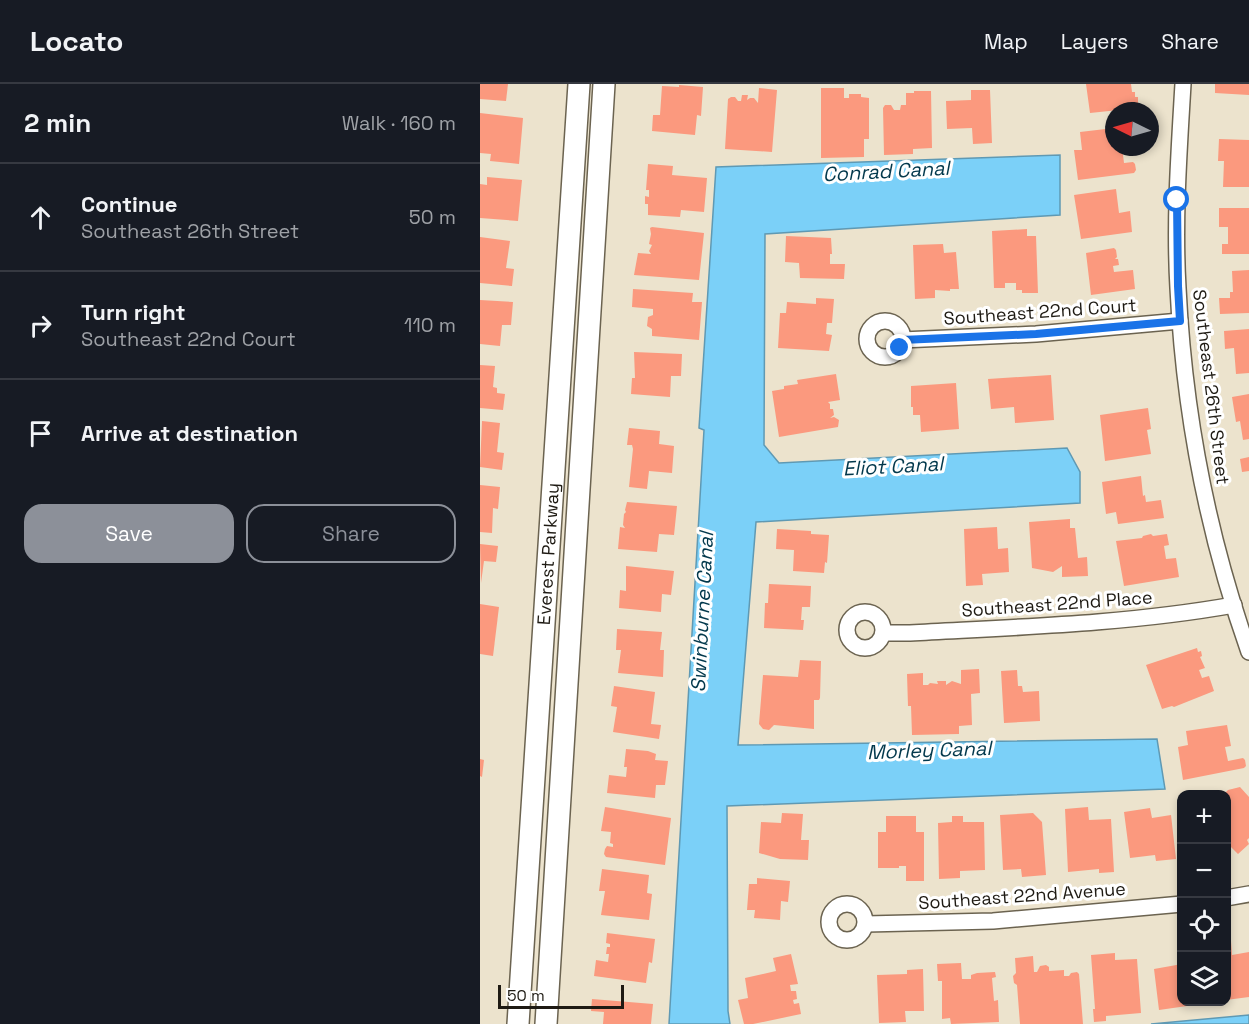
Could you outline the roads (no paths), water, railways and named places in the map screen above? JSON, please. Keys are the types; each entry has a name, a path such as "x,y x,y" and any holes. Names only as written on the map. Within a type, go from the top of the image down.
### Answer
{"street":[{"name":"Everest Parkway","path":"518,1024 579,84"},
{"name":"Everest Parkway","path":"546,1024 604,84"},
{"name":"Southeast 26th Street","path":"1183,84 1177,180 1180,321 1200,473 1207,507 1249,652"},
{"name":"Southeast 22nd Court","path":"902,340 1036,334 1180,321"},
{"name":"Southeast 22nd Place","path":"883,633 1125,620 1234,605"},
{"path":"544,638 570,640"},
{"path":"1231,897 1249,894"},
{"name":"Southeast 22nd Avenue","path":"866,924 993,921 1177,904"}],"water":[{"path":"1060,155 1060,215 765,234 764,445 779,463 1067,448 1080,472 1080,503 756,522 738,745 1157,739 1165,789 727,806 728,1011 730,1024 669,1024 704,430 699,428 716,167"},
{"path":"1249,1015 1249,1024 1151,1024"}],"water label":[{"name":"Conrad Canal","path":"886,171"},
{"name":"Eliot Canal","path":"893,466"},
{"name":"Swinburne Canal","path":"702,612"},
{"name":"Morley Canal","path":"929,750"}]}
